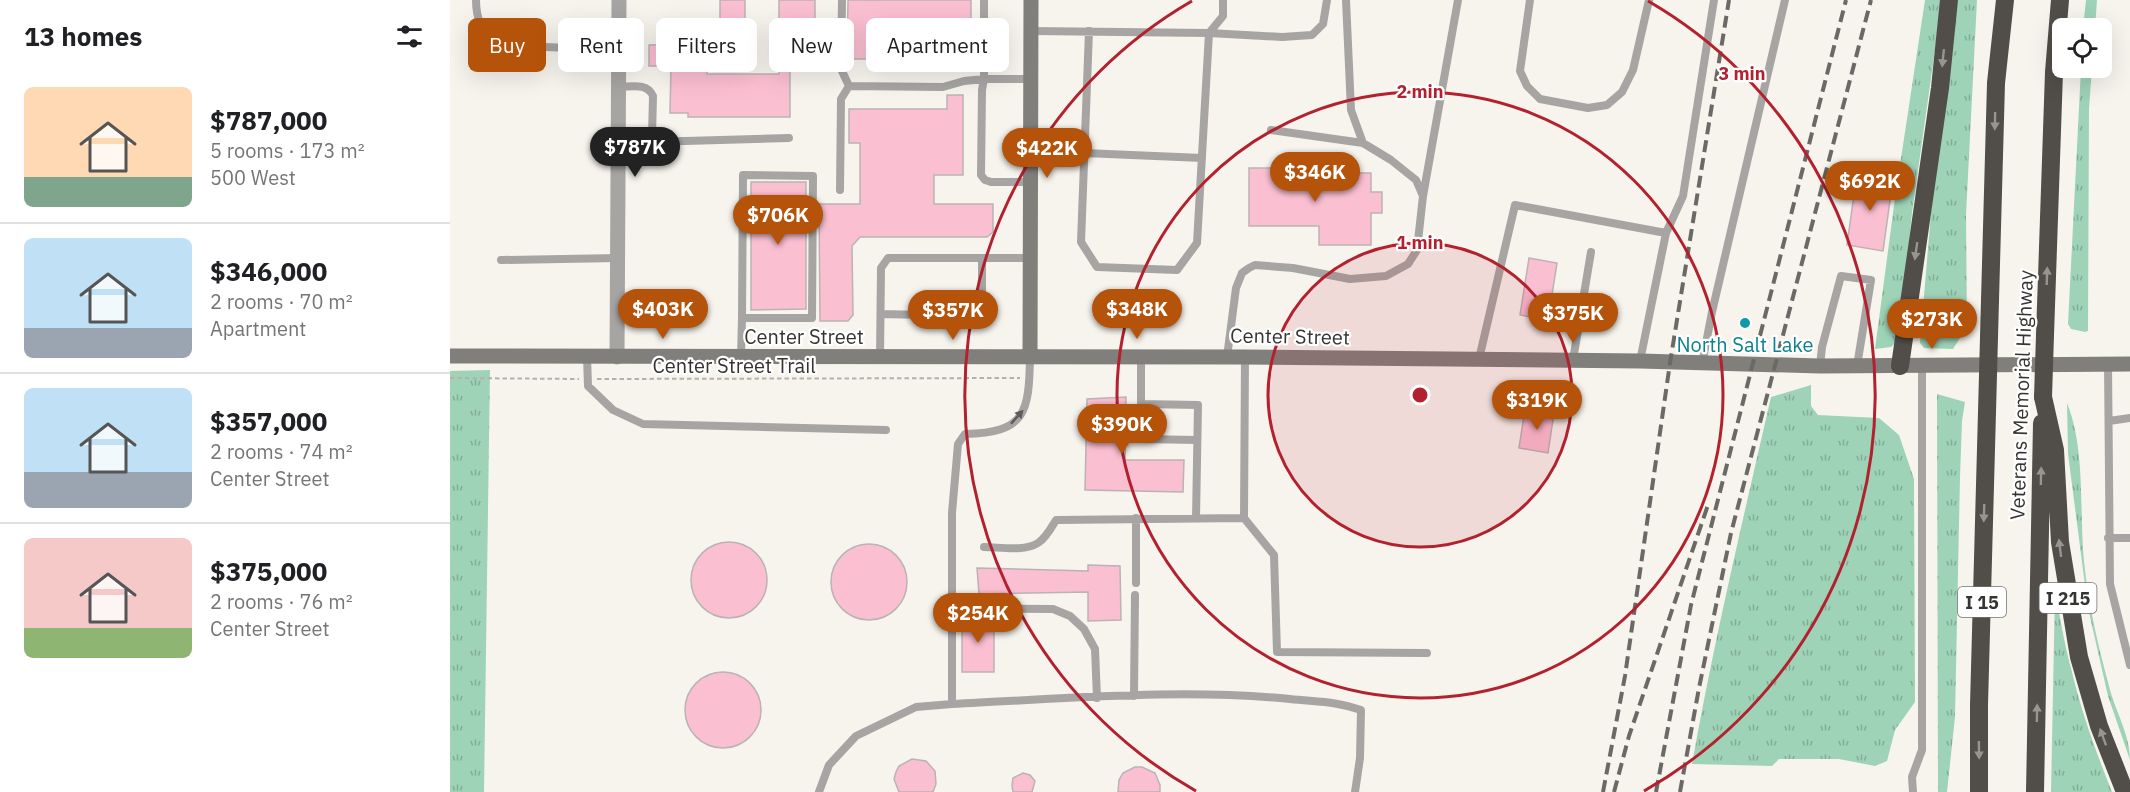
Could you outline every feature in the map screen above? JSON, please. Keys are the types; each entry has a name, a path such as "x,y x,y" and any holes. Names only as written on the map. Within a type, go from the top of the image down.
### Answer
{"highway":[{"path":"1900,366 1940,88 1949,0"},
{"name":"Veterans Memorial Highway","path":"1979,792 1978,705 1996,83 2005,0"},
{"name":"Veterans Memorial Highway","path":"2036,792 2043,397 2054,72 2060,0"},
{"name":"I 215","path":"2043,397 2055,450 2060,542 2079,657 2096,718 2124,792"}],"main road":[{"path":"1030,357 1031,0"},
{"name":"Center Street","path":"450,356 1245,357 1640,361 1820,366 2130,364"}],"street":[{"path":"619,0 619,18"},
{"path":"617,357 618,72"}],"lane":[{"path":"476,0 476,13 481,28 495,45 558,48"},
{"path":"842,0 842,69 849,86"},
{"path":"984,0 981,175 985,180 991,182 1030,182"},
{"path":"1089,31 1081,242 1097,267 1178,270 1197,243 1209,33 1223,16 1223,0"},
{"path":"1030,31 1209,33 1282,37 1312,35 1323,24 1327,0"},
{"path":"1346,0 1351,110 1363,142"},
{"path":"1227,357 1236,288 1242,273 1256,265 1293,268 1350,279 1386,276 1408,264 1417,250 1423,196 1458,0"},
{"path":"1530,0 1520,70 1527,86 1540,99 1588,108 1607,105 1622,92 1633,70 1649,0"},
{"path":"1640,361 1666,233 1683,196 1714,0"},
{"path":"1702,364 1717,290 1785,0"},
{"path":"849,86 943,87 964,81 984,79 1030,79"},
{"path":"840,190 841,99 849,86"},
{"path":"618,87 645,87 650,90 652,137 650,142"},
{"path":"1271,130 1363,142 1416,180 1423,196"},
{"path":"618,142 789,138"},
{"path":"1084,153 1202,158"},
{"path":"741,357 744,175 813,176 812,318 742,318"},
{"path":"1479,360 1515,205 1666,233"},
{"path":"1573,360 1591,252"},
{"path":"501,260 618,258"},
{"path":"880,357 881,268 888,258 1030,258"},
{"path":"881,314 971,315 982,309 982,258"},
{"path":"1820,366 1822,347 1841,276 1871,280 1857,366"},
{"path":"586,357 588,386 613,410 643,424 886,430"},
{"path":"952,704 952,513 958,444 965,434 991,434 1017,421 1025,407 1030,377 1030,357"},
{"path":"1142,357 1140,439 1197,440"},
{"path":"1245,357 1244,518 1274,555 1276,652 1427,653"},
{"path":"2109,364 2110,590 2130,665"},
{"path":"1913,792 1912,777 1922,750 1922,366"},
{"path":"1141,404 1198,405 1196,518"},
{"path":"2109,421 2130,418"},
{"path":"1136,518 1136,583"},
{"path":"984,548 1027,547 1036,544 1056,520 1244,518"},
{"path":"2109,538 2130,538"},
{"path":"1134,696 1135,595"},
{"path":"952,608 1053,609 1070,616 1084,629 1095,649 1096,698"},
{"path":"819,792 829,765 856,736 916,707 1187,694 1260,696 1342,703 1361,710 1360,758 1355,792"}],"path":[{"name":"Center Street Trail","path":"450,378 1017,378"}],"green space":[{"path":"1925,0 1942,0 1912,213 1902,310 1896,342 1891,347 1875,349 1895,198"},
{"path":"1958,0 1977,0 1966,215 1967,327 1953,349 1924,348 1920,343 1936,154"},
{"path":"2086,0 2097,0 2096,18 2084,18"},
{"path":"2080,78 2091,78 2089,109 2088,331 2071,329 2068,324"},
{"path":"490,370 484,792 450,792 450,371"},
{"path":"1811,385 1811,406 1818,415 1879,418 1899,435 1914,479 1915,702 1895,730 1887,761 1875,766 1839,759 1779,759 1772,766 1692,764 1719,626 1771,397"},
{"path":"1937,394 1965,402 1960,477 1955,717 1947,792 1938,792"},
{"path":"2067,403 2077,440 2084,561 2091,608 2109,686 2128,741 2130,760 2108,696 2088,608 2068,454"},
{"path":"2055,591 2079,700 2112,792 2051,792"}],"building":[{"path":"720,0 745,0 745,18 720,18"},
{"path":"779,0 815,0 815,18 779,18"},
{"path":"848,0 971,0 971,18 866,18 866,59 854,59 854,18 848,18"},
{"path":"649,45 656,45 656,66 649,66"},
{"path":"671,72 779,74 779,72 790,72 790,117 688,117 688,113 670,113"},
{"path":"947,95 963,95 963,175 934,175 934,204 993,204 993,232 987,237 860,237 852,246 853,315 848,321 820,321 819,204 860,204 860,143 849,143 849,109 947,109"},
{"path":"1249,168 1319,168 1319,173 1371,173 1371,192 1382,192 1382,213 1371,213 1371,245 1319,245 1319,226 1249,226"},
{"path":"1857,173 1893,179 1883,251 1847,245"},
{"path":"751,182 806,182 806,309 751,310"},
{"path":"1529,258 1557,263 1548,320 1520,315"},
{"path":"1126,397 1125,460 1184,460 1183,492 1085,490 1087,399"},
{"path":"1525,409 1554,413 1548,453 1519,448"},
{"path":"729,542 744,545 756,553 764,565 767,580 764,595 756,607 744,615 729,618 714,615 702,607 694,595 691,580 694,565 702,553 714,545"},
{"path":"869,544 884,547 896,555 904,567 907,582 904,597 896,609 884,617 869,620 854,617 842,609 834,597 831,582 834,567 842,555 854,547"},
{"path":"1088,565 1120,566 1121,620 1088,621 1088,592 979,594 977,568 1088,571"},
{"path":"962,616 994,617 994,672 962,672"},
{"path":"723,672 738,675 750,683 758,695 761,710 758,725 750,737 738,745 723,748 708,745 696,737 688,725 685,710 688,695 696,683 708,675"},
{"path":"912,759 926,761 935,771 936,784 933,792 899,792 894,779 896,772 899,766"},
{"path":"1135,767 1142,767 1155,773 1160,792 1118,792 1119,780 1123,773"},
{"path":"1023,773 1030,775 1035,781 1032,792 1013,792 1013,778"}],"railway":[{"path":"1603,792 1625,676 1670,363 1729,0"},
{"path":"1656,792 1691,605 1846,0"},
{"path":"1680,792 1731,533 1871,0"},
{"path":"1614,792 1629,736 1709,502"}],"place":[{"name":"North Salt Lake","path":"1745,323"}]}
